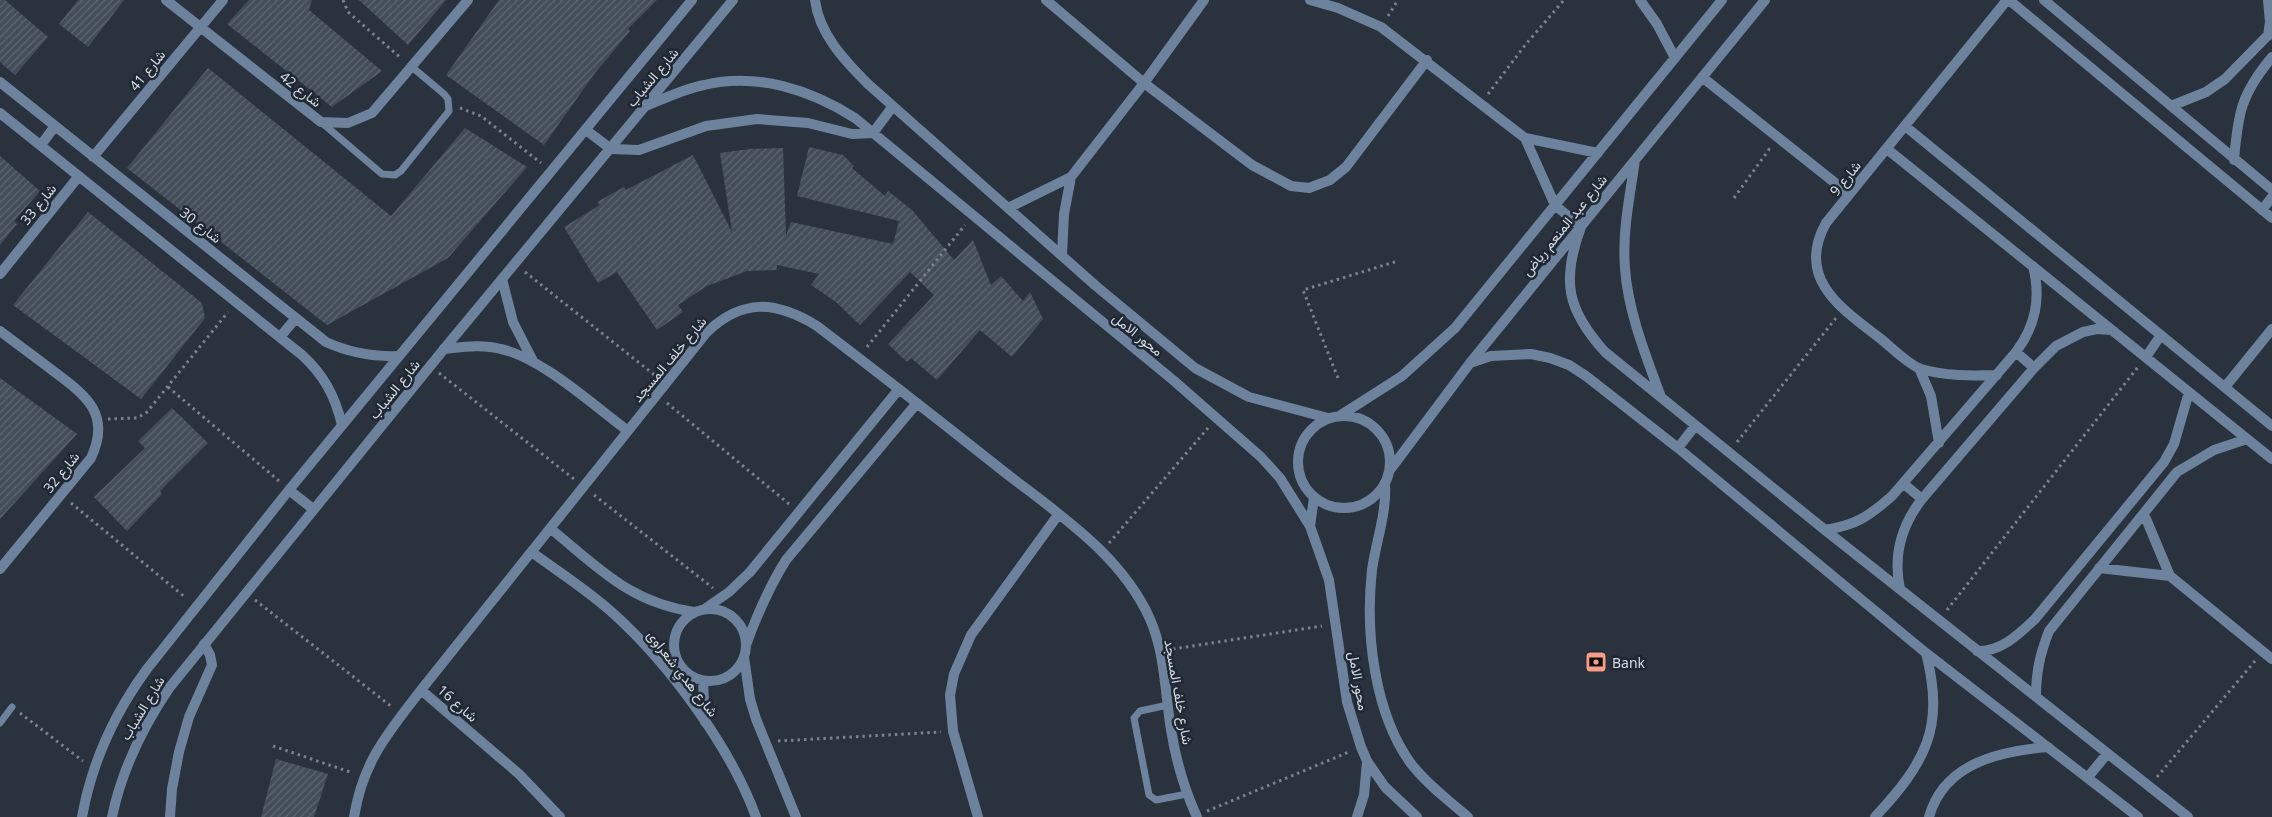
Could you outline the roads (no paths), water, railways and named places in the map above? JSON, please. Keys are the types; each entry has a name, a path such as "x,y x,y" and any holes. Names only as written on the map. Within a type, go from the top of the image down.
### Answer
{"street":[{"name":"شارع 42","path":"166,0 321,122 348,123 372,113 468,0"},
{"name":"شارع 41","path":"93,158 222,0"},
{"name":"شارع الشباب","path":"82,817 93,769 116,716 130,692 289,490 692,0"},
{"name":"شارع الشباب","path":"112,817 121,780 134,747 146,724 170,687 245,592 444,349 733,0"},
{"name":"محور الامل","path":"815,0 834,48 868,84 1096,286 1195,368 1249,397 1328,418"},
{"path":"1046,0 1144,83 1252,165 1291,186 1309,188 1330,180 1346,166 1427,60"},
{"path":"1008,208 1071,177 1144,83 1204,0"},
{"path":"1310,0 1338,8 1381,27 1427,60 1525,138 1555,205 1581,227 1571,253 1569,280 1574,307 1587,332 1605,352 1825,530 2188,817"},
{"path":"1640,0 1657,24 1675,58"},
{"name":"شارع عبد المنعم رياض","path":"1341,416 1402,376 1438,345 1468,312 1721,0"},
{"name":"شارع عبد المنعم رياض","path":"1390,470 1470,363 1765,0"},
{"path":"2008,0 2272,218"},
{"name":"شارع 9","path":"1997,375 1957,375 1919,368 1843,310 1824,289 1816,262 1819,235 1826,223 2008,0"},
{"path":"2044,0 2272,190"},
{"path":"2170,106 2206,92 2225,79 2270,34 2268,0"},
{"path":"2234,160 2241,107 2247,92 2259,72 2272,57"},
{"path":"2245,59 2259,72"},
{"path":"1702,77 1849,194"},
{"name":"محور الامل","path":"646,106 705,84 742,81 772,84 794,89 836,106 873,133 1173,380 1261,457 1280,478 1310,526 1329,580 1347,702 1361,747 1367,760 1386,787 1416,817"},
{"name":"شارع 30","path":"0,82 326,342 369,356 399,356"},
{"path":"586,130 610,149 620,151 639,150 706,126 731,121 757,119 799,122 852,134 873,133 893,106"},
{"path":"0,113 302,355 323,377 338,407 342,425"},
{"path":"41,146 56,126"},
{"path":"1905,126 2272,426"},
{"path":"1525,138 1598,153"},
{"path":"1887,149 2272,459"},
{"path":"1635,159 1625,226 1625,268 1634,317 1662,398"},
{"name":"شارع 33","path":"0,274 79,176"},
{"path":"1062,255 1064,214 1071,177"},
{"path":"2262,210 2272,197"},
{"path":"1825,530 1849,526 1879,508 1904,484 2016,352 2030,330 2037,305 2037,292 2032,266"},
{"path":"502,279 513,322 534,361"},
{"name":"شارع خلف المسجد","path":"421,690 707,332 717,322 744,309 759,306 774,307 803,318 859,358 1058,515 1102,551 1122,572 1142,602 1151,622 1160,652 1177,762 1196,816"},
{"path":"280,337 296,318"},
{"path":"1900,589 1896,571 1899,544 1909,519 1922,499 2034,368 2056,346 2069,338 2097,328 2111,330"},
{"path":"2225,387 2272,328"},
{"name":"شارع 32","path":"0,330 88,398 98,419 99,433 97,446 91,458 0,569"},
{"path":"2146,357 2161,335"},
{"path":"444,349 491,347 517,353 534,361 628,431"},
{"path":"2016,352 2034,368"},
{"path":"1470,363 1491,356 1511,353 1531,354 1550,358 1586,376 1678,448 1926,653 2138,817"},
{"name":"شارع 9","path":"1919,368 1931,396 1939,443"},
{"path":"744,657 739,666 723,679 703,681 684,671 678,663 674,652 673,640 677,628 684,619 694,612 706,608 730,592 750,572 899,389"},
{"path":"1977,651 1988,651 2001,646 2035,619 2164,462 2174,444 2189,392"},
{"path":"796,817 765,742 750,699 744,657 746,645 766,595 786,560 916,403"},
{"path":"1341,416 1355,417 1368,422 1379,431 1386,443 1390,456 1390,470 1385,483 1377,495 1366,503 1353,508 1325,505 1314,498 1304,487 1299,475 1297,461 1300,447 1311,430 1328,418 1341,416"},
{"path":"1678,448 1695,426"},
{"path":"2036,697 2036,675 2039,656 2049,631 2177,472 2214,450 2247,439"},
{"path":"2164,462 2177,472"},
{"path":"1280,478 1304,487"},
{"path":"1385,483 1384,510 1370,592 1372,637 1380,694 1398,743 1412,764 1429,784 1468,817"},
{"path":"1904,484 1922,499"},
{"path":"289,490 313,509"},
{"path":"1310,526 1314,498"},
{"path":"2144,514 2170,576 2272,659"},
{"path":"978,817 953,731 950,695 954,674 970,635 1058,515"},
{"path":"551,529 621,586 638,596 656,604 694,612"},
{"name":"شارع هدي شعراوى","path":"533,552 614,614 657,659 705,723 731,764 756,817"},
{"path":"2099,568 2170,576"},
{"path":"706,608 717,609 734,618 745,635 746,645"},
{"path":"2035,619 2049,631"},
{"path":"170,817 172,789 179,752 189,717 212,665 212,660 204,644"},
{"path":"1875,817 1908,779 1927,744 1934,706 1932,679 1926,653"},
{"path":"657,659 678,663"},
{"path":"703,681 705,723"},
{"name":"شارع 16","path":"354,817 363,776 378,747 421,690 519,774 560,817"},
{"path":"1929,817 1937,797 1948,783 1961,771 1976,762 2010,751 2048,747"},
{"path":"2088,777 2107,754"},
{"path":"1357,817 1364,795 1367,760"}],"lane":[{"path":"321,122 382,174 395,175 449,111 450,105 444,94 412,68"},
{"path":"1168,704 1140,710 1134,718 1147,786 1151,797 1156,800 1187,794"},
{"path":"0,722 12,707"}],"place":[{"name":"Bank","path":"1596,662"}]}
